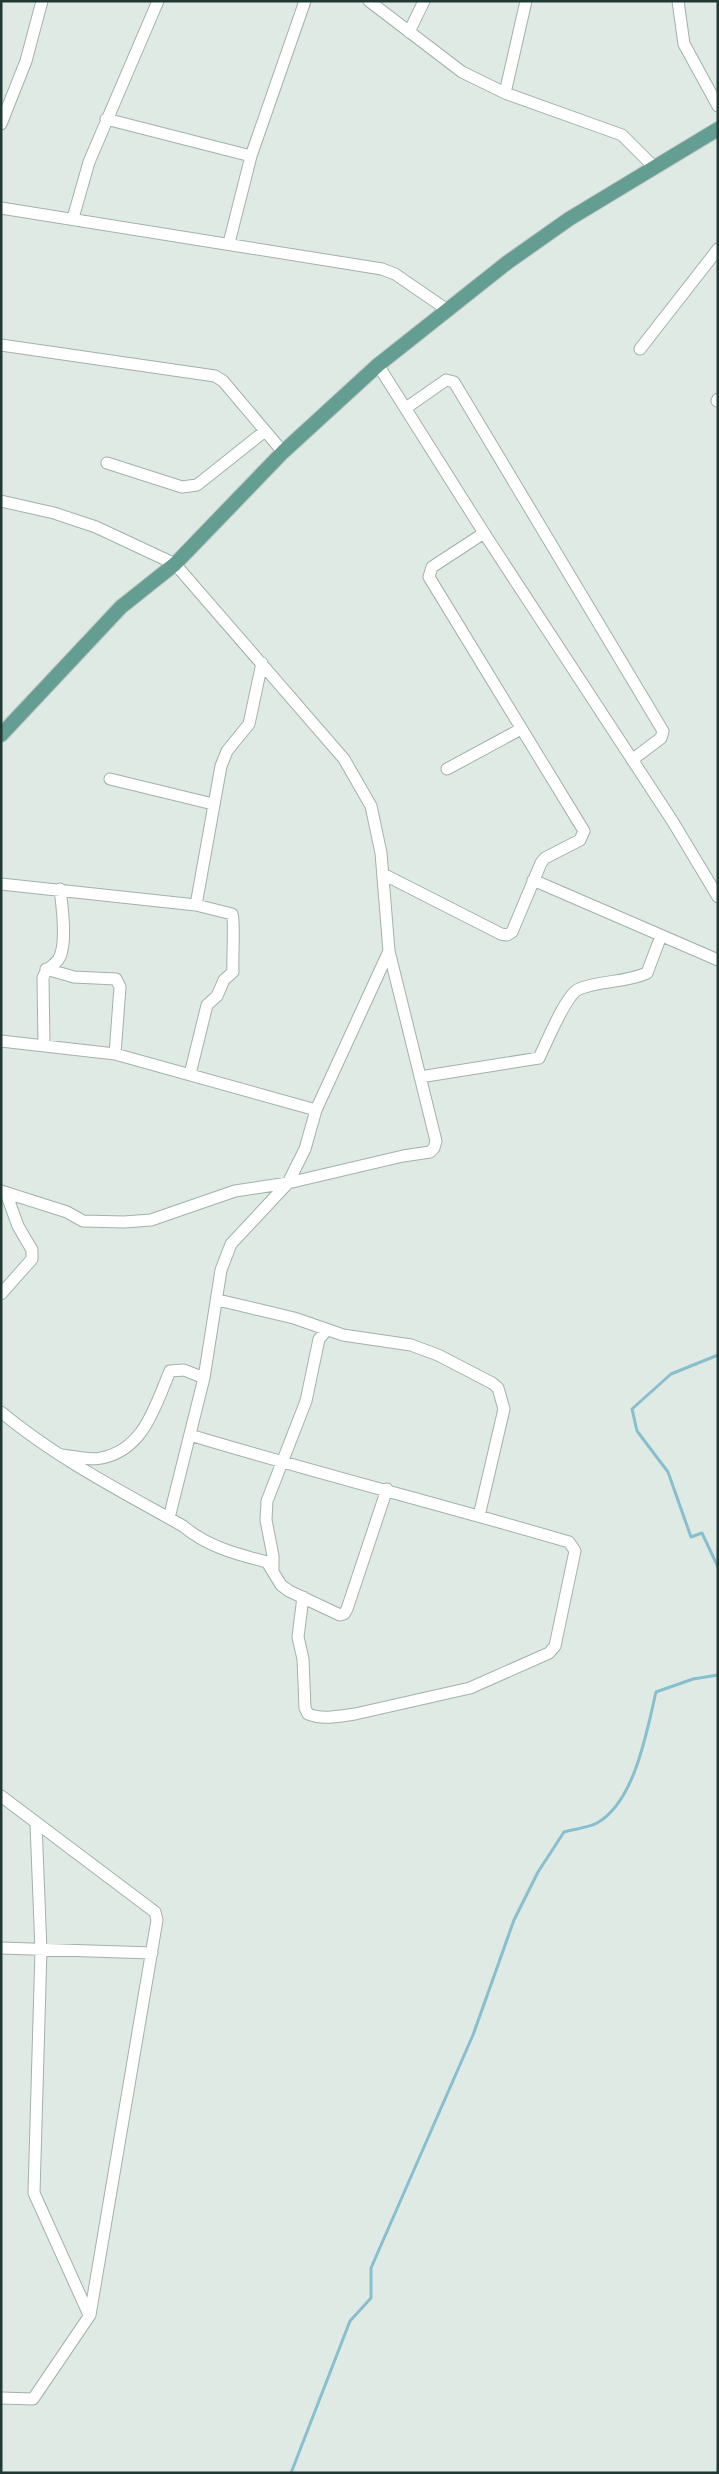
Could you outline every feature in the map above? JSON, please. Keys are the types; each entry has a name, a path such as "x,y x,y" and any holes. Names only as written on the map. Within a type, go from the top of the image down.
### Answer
{"main road":[{"path":"1,735 121,607 175,564 283,452 378,365 446,309 569,219 653,166 718,129"}],"street":[{"path":"1,124 26,61 42,1"},
{"path":"73,218 89,162 158,1"},
{"path":"229,243 251,156 305,1"},
{"path":"369,1 462,72 504,93 622,135 653,166"},
{"path":"408,32 424,1"},
{"path":"504,93 526,1"},
{"path":"678,1 684,44 718,106"},
{"path":"106,119 251,156"},
{"path":"1,208 73,218 382,269 395,274 446,309"},
{"path":"640,349 718,249"},
{"path":"1,345 215,376 223,381 283,452"},
{"path":"378,365 484,533 673,822 718,897"},
{"path":"406,408 446,380 454,382 663,731 661,738 632,760"},
{"path":"107,464 182,487 197,485 265,431"},
{"path":"3,504 54,513 96,527 175,564 344,759 371,806 384,874 389,951 436,1141 434,1148 430,1152 403,1156 288,1183 235,1191 152,1220 124,1222 83,1221 67,1212 4,1192"},
{"path":"384,874 501,934 507,935 512,932 545,858 580,840 584,831 429,577 432,567 484,533"},
{"path":"196,906 223,757 249,724 262,663"},
{"path":"447,769 521,729"},
{"path":"110,779 213,804"},
{"path":"534,880 718,960"},
{"path":"1,884 13,887 60,889 196,906 226,911 234,919 231,942 232,972 224,980 217,996 207,1005 190,1074"},
{"path":"44,1046 43,978 46,969 58,960 62,948 60,889"},
{"path":"420,1077 539,1058 569,998 578,989 637,978 647,973 661,936"},
{"path":"169,1518 204,1378 218,1300 221,1270 231,1244 288,1183 305,1149 316,1110 389,951"},
{"path":"46,969 74,977 116,979 120,987 115,1054"},
{"path":"1,1041 115,1054 316,1110"},
{"path":"1,1294 32,1259 32,1250 18,1226 4,1192"},
{"path":"218,1300 294,1318 326,1331 386,1343 411,1344 448,1359 498,1388 504,1408 479,1516"},
{"path":"273,1568 273,1556 266,1520 267,1501 306,1401 320,1339 326,1331"},
{"path":"58,1455 100,1459 122,1452 146,1427 170,1371 184,1370 204,1378"},
{"path":"1,1412 26,1433 58,1455 169,1518 213,1546 267,1562 273,1568 281,1585 340,1615 344,1614 387,1490"},
{"path":"190,1435 283,1463 387,1490 569,1542 575,1550 555,1646 549,1653 470,1688 355,1714 336,1717 308,1714 303,1659 298,1637 303,1597"},
{"path":"1,1796 155,1912 157,1920 90,2315 32,2399 1,2398"},
{"path":"36,1824 41,1950 34,2193 90,2315"},
{"path":"1,1948 152,1953"}],"waterway":[{"path":"718,1355 671,1374 632,1409 637,1431 668,1472 691,1537 702,1533 718,1567"},
{"path":"291,2473 350,2321 371,2298 371,2268 473,2035 514,1920 538,1872 564,1832 597,1823 610,1813 621,1799 637,1764 656,1692 693,1679 718,1675"}]}
